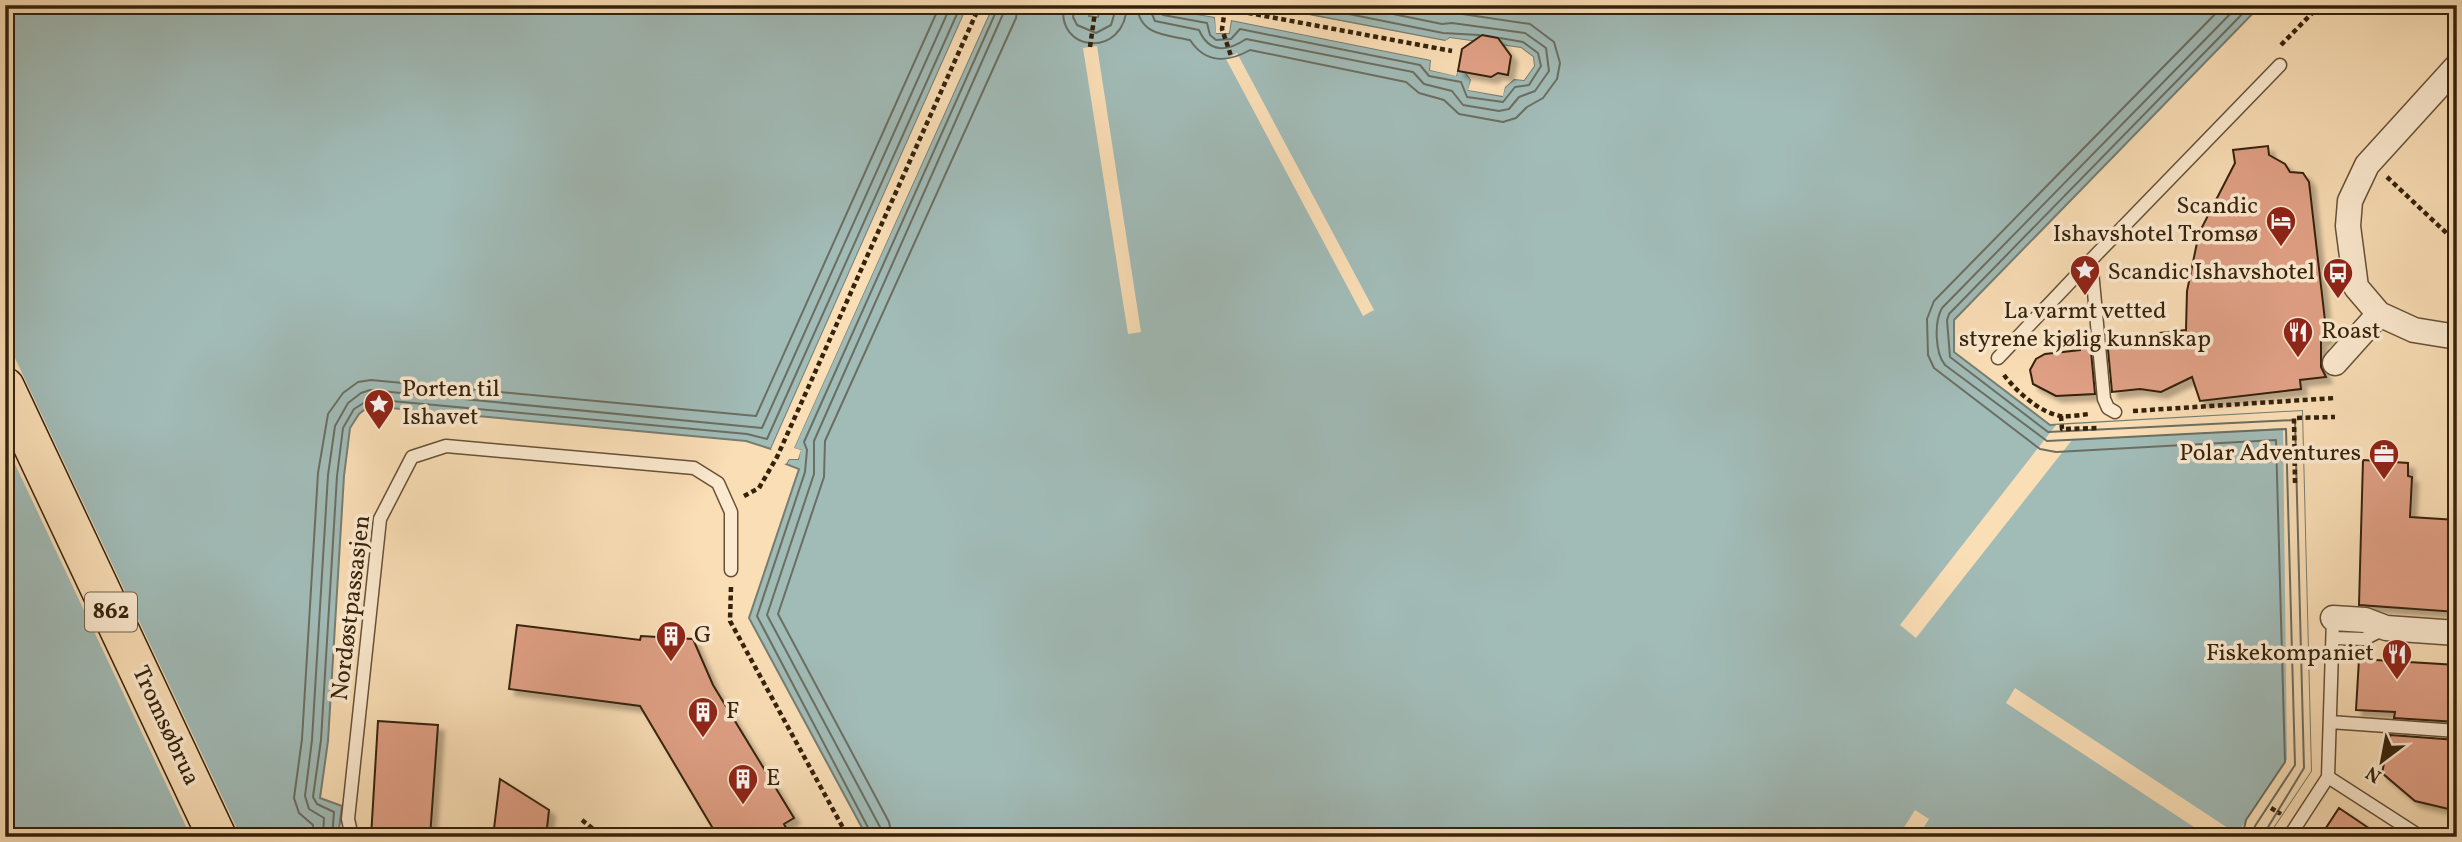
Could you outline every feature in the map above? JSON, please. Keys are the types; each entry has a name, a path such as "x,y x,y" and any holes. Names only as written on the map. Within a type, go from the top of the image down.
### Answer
{"main road":[{"name":"Tromsøbrua","path":"5,387 217,837"}],"street":[{"path":"2457,66 2371,159 2350,201 2348,226 2356,287 2378,314 2414,330 2457,337"},
{"path":"2335,371 2378,314"},
{"path":"2333,628 2365,620 2386,628 2457,633"}],"lane":[{"path":"1998,358 2280,65"},
{"path":"2091,260 2104,400 2108,408 2115,412"},
{"name":"Nordøstpassasjen","path":"352,837 348,819 380,519 412,457 446,446 694,468 718,483 731,512 731,570"},
{"path":"2289,837 2328,777 2333,628"},
{"path":"2330,722 2457,731"},
{"path":"2328,777 2421,837"}],"path":[{"path":"728,505 759,488 777,457 980,5"},
{"path":"1090,47 1096,5"},
{"path":"1206,5 1452,51"},
{"path":"2278,48 2320,5"},
{"path":"1225,9 1222,29 1231,56"},
{"path":"2386,177 2457,243"},
{"path":"1998,358 1999,368 2022,394 2061,416 2334,398"},
{"path":"2061,416 2062,429 2104,427"},
{"path":"2295,483 2294,418 2334,418"},
{"path":"731,570 730,621 848,837"},
{"path":"582,820 603,837"}],"water":[{"path":"5,5 968,5 771,449 746,441 369,406 359,414 350,428 344,476 328,741 320,798 342,806 338,837 5,837"},
{"path":"993,5 1091,5 1089,16 1098,17 1101,5 1144,5 1215,17 1217,33 1229,33 1231,20 1431,60 1430,70 1456,75 1459,63 1471,80 1469,90 1502,96 1505,87 1514,79 1524,80 1534,66 1533,57 1521,48 1450,38 1446,41 1260,5 2261,5 1954,320 1954,352 2050,425 2302,411 2311,771 2267,837 867,837 749,618 799,469 786,464 789,459 798,459 800,450 793,449"}],"pier":[{"path":"968,5 972,6 952,55 773,451 771,449"},
{"path":"989,5 993,5 794,448 801,450 798,459 789,459 786,464 783,462 786,456 795,455 790,447"},
{"path":"1144,5 1166,5 1216,14 1220,30 1226,30 1227,18 1231,16 1432,56 1434,67 1454,71 1456,61 1460,60 1474,79 1473,87 1500,92 1502,84 1513,76 1522,77 1530,65 1529,59 1519,52 1451,42 1445,44 1259,9 1256,5 1445,41 1450,38 1521,48 1533,57 1534,66 1524,80 1514,79 1505,87 1503,96 1468,90 1471,80 1460,64 1456,76 1430,70 1431,60 1231,20 1229,33 1216,33 1215,17"},
{"path":"1097,46 1141,332 1128,334 1083,48"},
{"path":"1237,53 1374,310 1363,316 1226,59"},
{"path":"5,337 241,837 191,837 5,443"},
{"path":"2302,411 2311,771 2267,837 2209,837 2006,703 2015,688 2237,834 2287,759 2283,428 2072,440 1916,638 1900,625 2056,425"},
{"path":"1915,810 1929,819 1918,837 1898,837"}],"building":[{"path":"1482,35 1498,38 1511,56 1508,75 1498,73 1491,77 1458,71 1462,49"},
{"name":"Scandic Ishavshotel Tromsø","path":"2268,146 2269,155 2285,164 2290,172 2303,173 2309,182 2327,338 2321,340 2321,367 2326,377 2300,380 2301,389 2200,401 2192,377 2161,392 2140,389 2112,392 2107,339 2186,330 2187,291 2199,233 2235,163 2233,150"},
{"path":"2090,341 2095,394 2056,396 2033,384 2030,370 2036,359 2045,354 2080,350 2079,342"},
{"path":"2363,460 2408,463 2408,476 2412,477 2410,517 2457,520 2457,612 2359,605"},
{"path":"517,625 640,640 641,636 693,639 713,685 794,818 784,824 791,837 718,837 640,706 509,689"},
{"path":"2359,659 2457,665 2457,722 2394,718 2395,712 2356,710"},
{"path":"378,721 438,725 430,837 371,837"},
{"path":"2390,735 2457,740 2457,811 2415,801 2382,773"},
{"path":"500,779 549,810 546,837 493,837"},
{"path":"2339,808 2382,837 2320,837"}],"place":[{"name":"Scandic Ishavshotel Tromsø","path":"2281,248"},
{"name":"La varmt vetted styrene kjølig kunnskap","path":"2085,297"},
{"name":"Scandic Ishavshotel","path":"2338,300"},
{"name":"Roast","path":"2298,359"},
{"name":"Porten til Ishavet","path":"379,431"},
{"name":"Polar Adventures","path":"2384,481"},
{"name":"G","path":"671,663"},
{"name":"Fiskekompaniet","path":"2397,681"},
{"name":"F","path":"703,739"},
{"name":"E","path":"743,806"}]}
